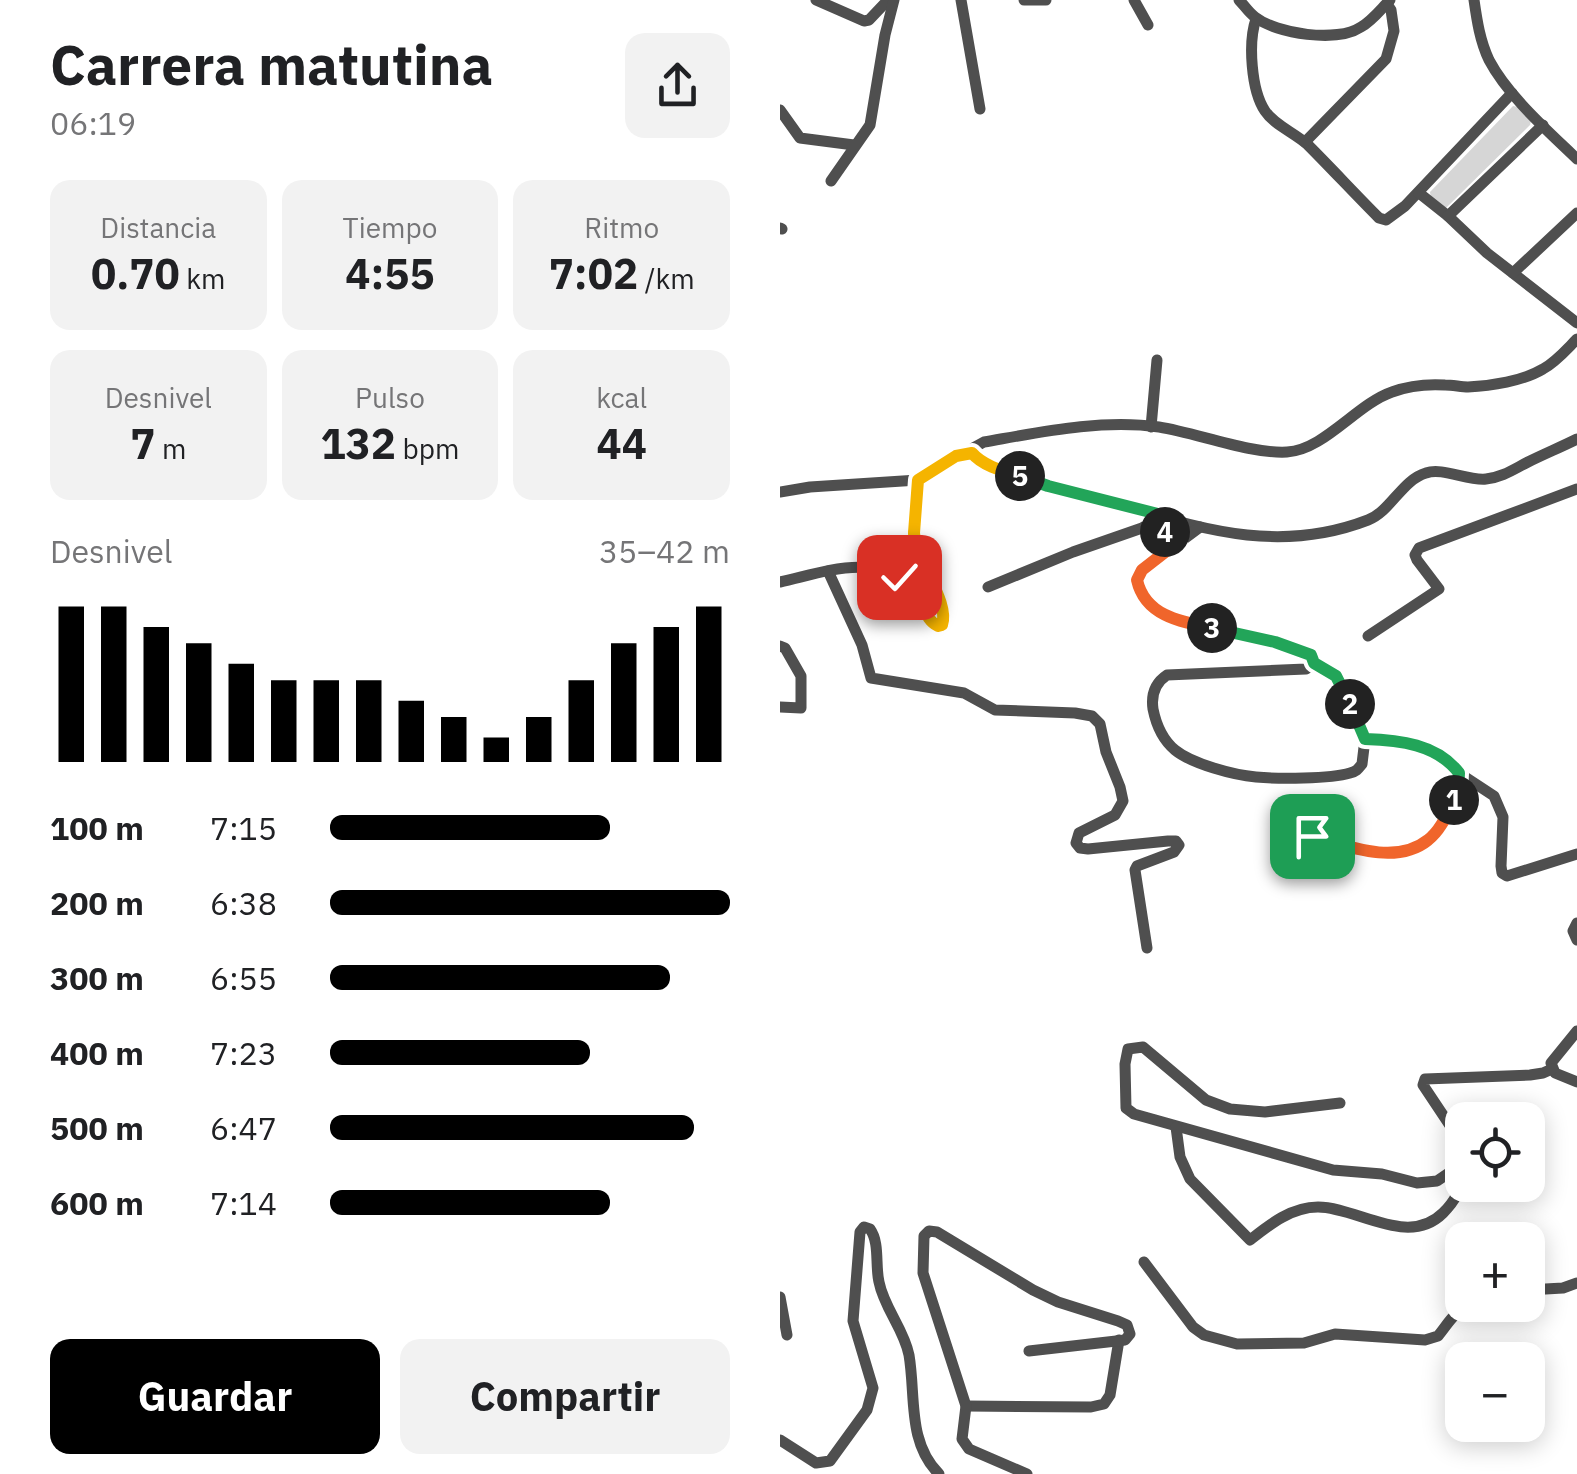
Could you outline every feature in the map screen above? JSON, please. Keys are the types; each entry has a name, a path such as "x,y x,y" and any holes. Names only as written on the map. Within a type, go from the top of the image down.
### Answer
{"street":[{"path":"816,0 864,21 891,0"},
{"path":"831,181 870,125 891,0"},
{"path":"961,0 980,109"},
{"path":"1024,0 1046,0"},
{"path":"1134,0 1148,25"},
{"path":"1239,0 1256,19 1289,32 1345,34 1361,27 1388,2 1394,32 1386,60 1304,142"},
{"path":"1474,0 1480,36 1490,62 1512,93 1577,159"},
{"path":"1256,19 1253,70 1266,112 1304,142 1386,220 1419,192 1512,93"},
{"path":"780,110 800,138 854,146"},
{"path":"1448,216 1543,125"},
{"path":"1419,192 1487,253 1577,323"},
{"path":"1513,273 1577,213"},
{"path":"972,453 973,448 984,442 1101,424 1151,427 1284,452 1298,450 1392,392 1442,384 1466,387 1526,377 1540,372 1577,339"},
{"path":"1151,427 1156,360"},
{"path":"972,453 993,467 1156,518 1267,538 1337,531 1375,518 1424,473 1432,471 1472,480 1501,477 1577,440"},
{"path":"780,492 918,480 956,456 972,453"},
{"path":"780,582 866,566 899,577 922,602 930,622 942,625 942,602 915,546 918,480"},
{"path":"1368,636 1439,589 1417,560 1419,548 1577,489"},
{"path":"1156,518 1178,542"},
{"path":"988,588 1156,518"},
{"path":"1200,527 1148,564 1139,575 1143,597 1164,616 1275,642 1311,655 1314,663 1336,676 1365,739 1362,764 1351,773 1256,777 1188,758 1164,738 1154,713 1154,691 1166,675 1306,670 1314,663"},
{"path":"828,572 862,645 871,678 964,694 995,710 1075,712 1092,716 1100,724 1123,802 1115,814 1079,834 1076,843 1088,850 1168,840 1179,845 1174,852 1136,867 1147,948"},
{"path":"780,646 801,676 801,708 780,708"},
{"path":"1365,739 1425,748 1452,763 1459,773 1494,796 1503,816 1501,866 1506,876 1577,854"},
{"path":"1312,836 1381,852 1409,850 1437,832 1458,794 1459,773"},
{"path":"1577,923 1573,931 1577,940"},
{"path":"1577,1031 1552,1062 1555,1073 1577,1082"},
{"path":"1340,1104 1264,1112 1230,1109 1206,1100 1143,1047 1128,1049 1126,1108 1134,1114 1334,1170 1382,1174 1417,1183 1445,1177"},
{"path":"1445,1119 1428,1094 1424,1080 1427,1078 1530,1075 1552,1068"},
{"path":"1176,1127 1180,1157 1190,1179 1250,1240 1275,1220 1303,1208 1317,1206 1406,1227 1439,1218 1453,1202"},
{"path":"780,1440 816,1462 830,1460 867,1410 873,1388 853,1320 852,1302 860,1232 864,1227 875,1236 880,1290 900,1328 908,1354 918,1439 924,1455 939,1474"},
{"path":"1028,1474 969,1450 962,1439 966,1406 922,1273 924,1236 929,1231 1058,1302 1127,1326 1130,1334 1125,1340 1029,1351"},
{"path":"1144,1262 1193,1326 1204,1335 1237,1344 1304,1342 1336,1334 1425,1340 1438,1336 1448,1322"},
{"path":"1545,1289 1577,1283"},
{"path":"780,1296 787,1335"},
{"path":"966,1406 1104,1404 1110,1395 1119,1340"}],"shaded area":[{"path":"1513,106 1531,121 1530,125 1446,208 1431,199 1430,192"}],"route":[{"path":"899,577 922,602 930,622 942,625 945,612 915,546 913,528 918,480 956,456 972,453 993,467 1048,486 1158,514 1152,522 1178,542 1148,564 1137,580 1143,597 1152,607 1164,616 1186,623 1275,642 1311,655 1314,663 1336,676 1365,739 1425,748 1452,763 1459,773 1458,794 1437,832 1409,850 1360,849 1312,836"}]}
